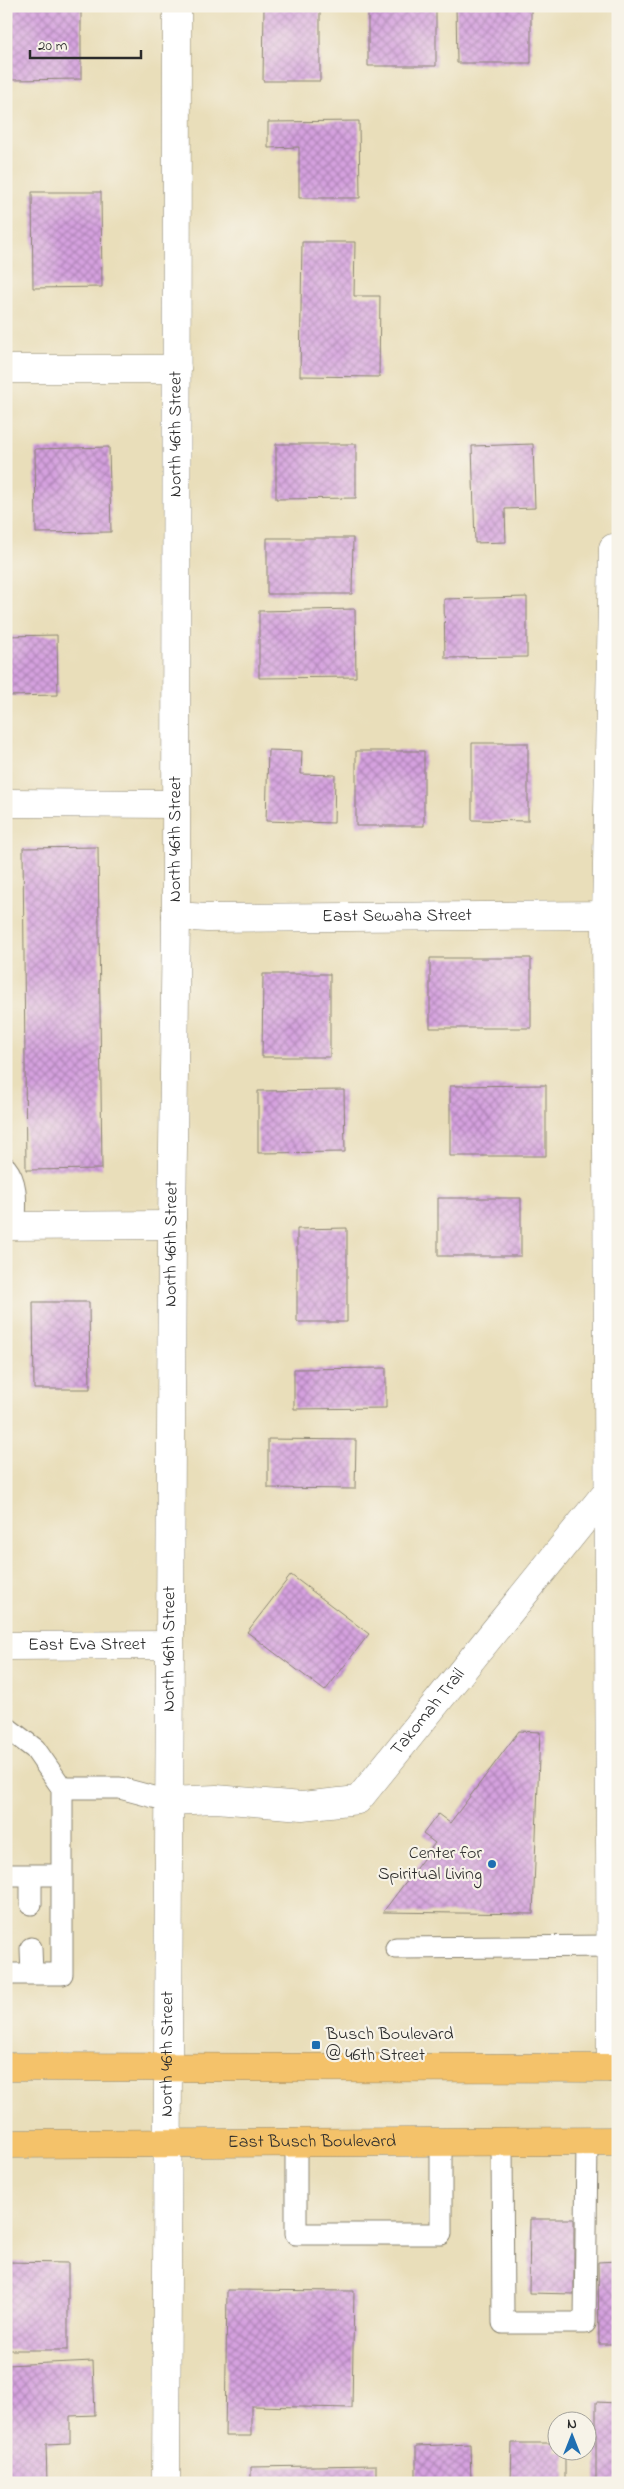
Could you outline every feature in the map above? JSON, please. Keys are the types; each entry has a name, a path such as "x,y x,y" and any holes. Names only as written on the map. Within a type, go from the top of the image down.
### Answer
{"main road":[{"path":"6,2067 168,2069 614,2068"},
{"name":"East Busch Boulevard","path":"6,2144 618,2141"}],"street":[{"name":"North 46th Street","path":"166,2483 169,1645 176,916 177,6"},
{"path":"6,369 177,369"},
{"path":"613,548 613,1483 610,1946 614,2068"},
{"path":"6,803 176,804"},
{"name":"East Sewaha Street","path":"176,916 207,918 612,916"},
{"path":"11,1226 172,1225"},
{"name":"Takomah Trail","path":"169,1801 216,1800 302,1806 358,1800 613,1483"},
{"name":"East Eva Street","path":"6,1646 169,1645"}],"lane":[{"path":"6,1168 13,1176 15,1184 11,1226"},
{"path":"6,1727 35,1749 62,1788 62,1974 6,1974"},
{"path":"62,1788 120,1788 169,1801"},
{"path":"6,1875 62,1875"},
{"path":"31,1875 31,1904"},
{"path":"396,1948 610,1946"},
{"path":"31,1948 32,1974"},
{"path":"502,2143 504,2324 585,2324 587,2141"},
{"path":"296,2144 296,2234 441,2234 441,2143"}],"building":[{"path":"11,6 81,6 81,79 11,80"},
{"path":"264,6 320,6 320,81 263,81"},
{"path":"368,6 436,6 436,66 368,66"},
{"path":"456,6 531,6 531,63 457,63"},
{"path":"359,121 360,198 299,198 299,147 268,148 268,122"},
{"path":"32,192 101,192 102,287 33,288"},
{"path":"302,242 355,242 354,296 380,296 379,377 300,376"},
{"path":"276,444 356,444 356,498 276,499"},
{"path":"533,444 535,508 505,509 506,542 475,543 472,446"},
{"path":"109,447 111,532 36,533 35,449"},
{"path":"267,538 353,538 352,594 267,594"},
{"path":"527,597 527,657 445,658 444,599"},
{"path":"355,609 356,677 259,678 259,611"},
{"path":"57,635 58,695 6,696 6,636"},
{"path":"472,743 528,743 528,821 472,820"},
{"path":"268,750 302,751 301,774 335,775 334,823 266,821"},
{"path":"356,751 424,751 424,826 356,826"},
{"path":"98,847 102,1169 26,1170 23,848"},
{"path":"430,958 531,958 531,1028 430,1028"},
{"path":"263,974 330,974 330,1057 262,1057"},
{"path":"546,1085 546,1156 450,1156 450,1086"},
{"path":"344,1090 345,1152 258,1153 258,1091"},
{"path":"438,1198 521,1198 521,1256 438,1256"},
{"path":"347,1228 347,1322 297,1322 297,1229"},
{"path":"33,1302 89,1302 90,1389 34,1389"},
{"path":"386,1368 386,1408 294,1409 294,1369"},
{"path":"268,1439 356,1440 355,1489 268,1488"},
{"path":"291,1575 369,1634 325,1691 247,1632"},
{"path":"519,1731 540,1732 533,1914 383,1912 435,1843 423,1834 438,1814 450,1823"},
{"path":"530,2219 574,2219 574,2294 529,2293"},
{"path":"618,2261 618,2344 599,2344 598,2262"},
{"path":"6,2262 68,2263 68,2350 6,2350"},
{"path":"227,2290 354,2291 352,2408 251,2406 251,2436 225,2436"},
{"path":"93,2361 95,2415 70,2416 70,2443 46,2444 47,2483 6,2483 6,2365"},
{"path":"596,2402 618,2403 618,2483 596,2483"},
{"path":"512,2443 546,2443 546,2462 565,2462 565,2483 511,2483"},
{"path":"470,2444 471,2483 416,2483 416,2446"},
{"path":"376,2465 376,2483 251,2483 251,2467"}],"place":[{"name":"Center for Spiritual Living","path":"492,1864"},
{"name":"Busch Boulevard @ 46th Street","path":"316,2045"}]}
